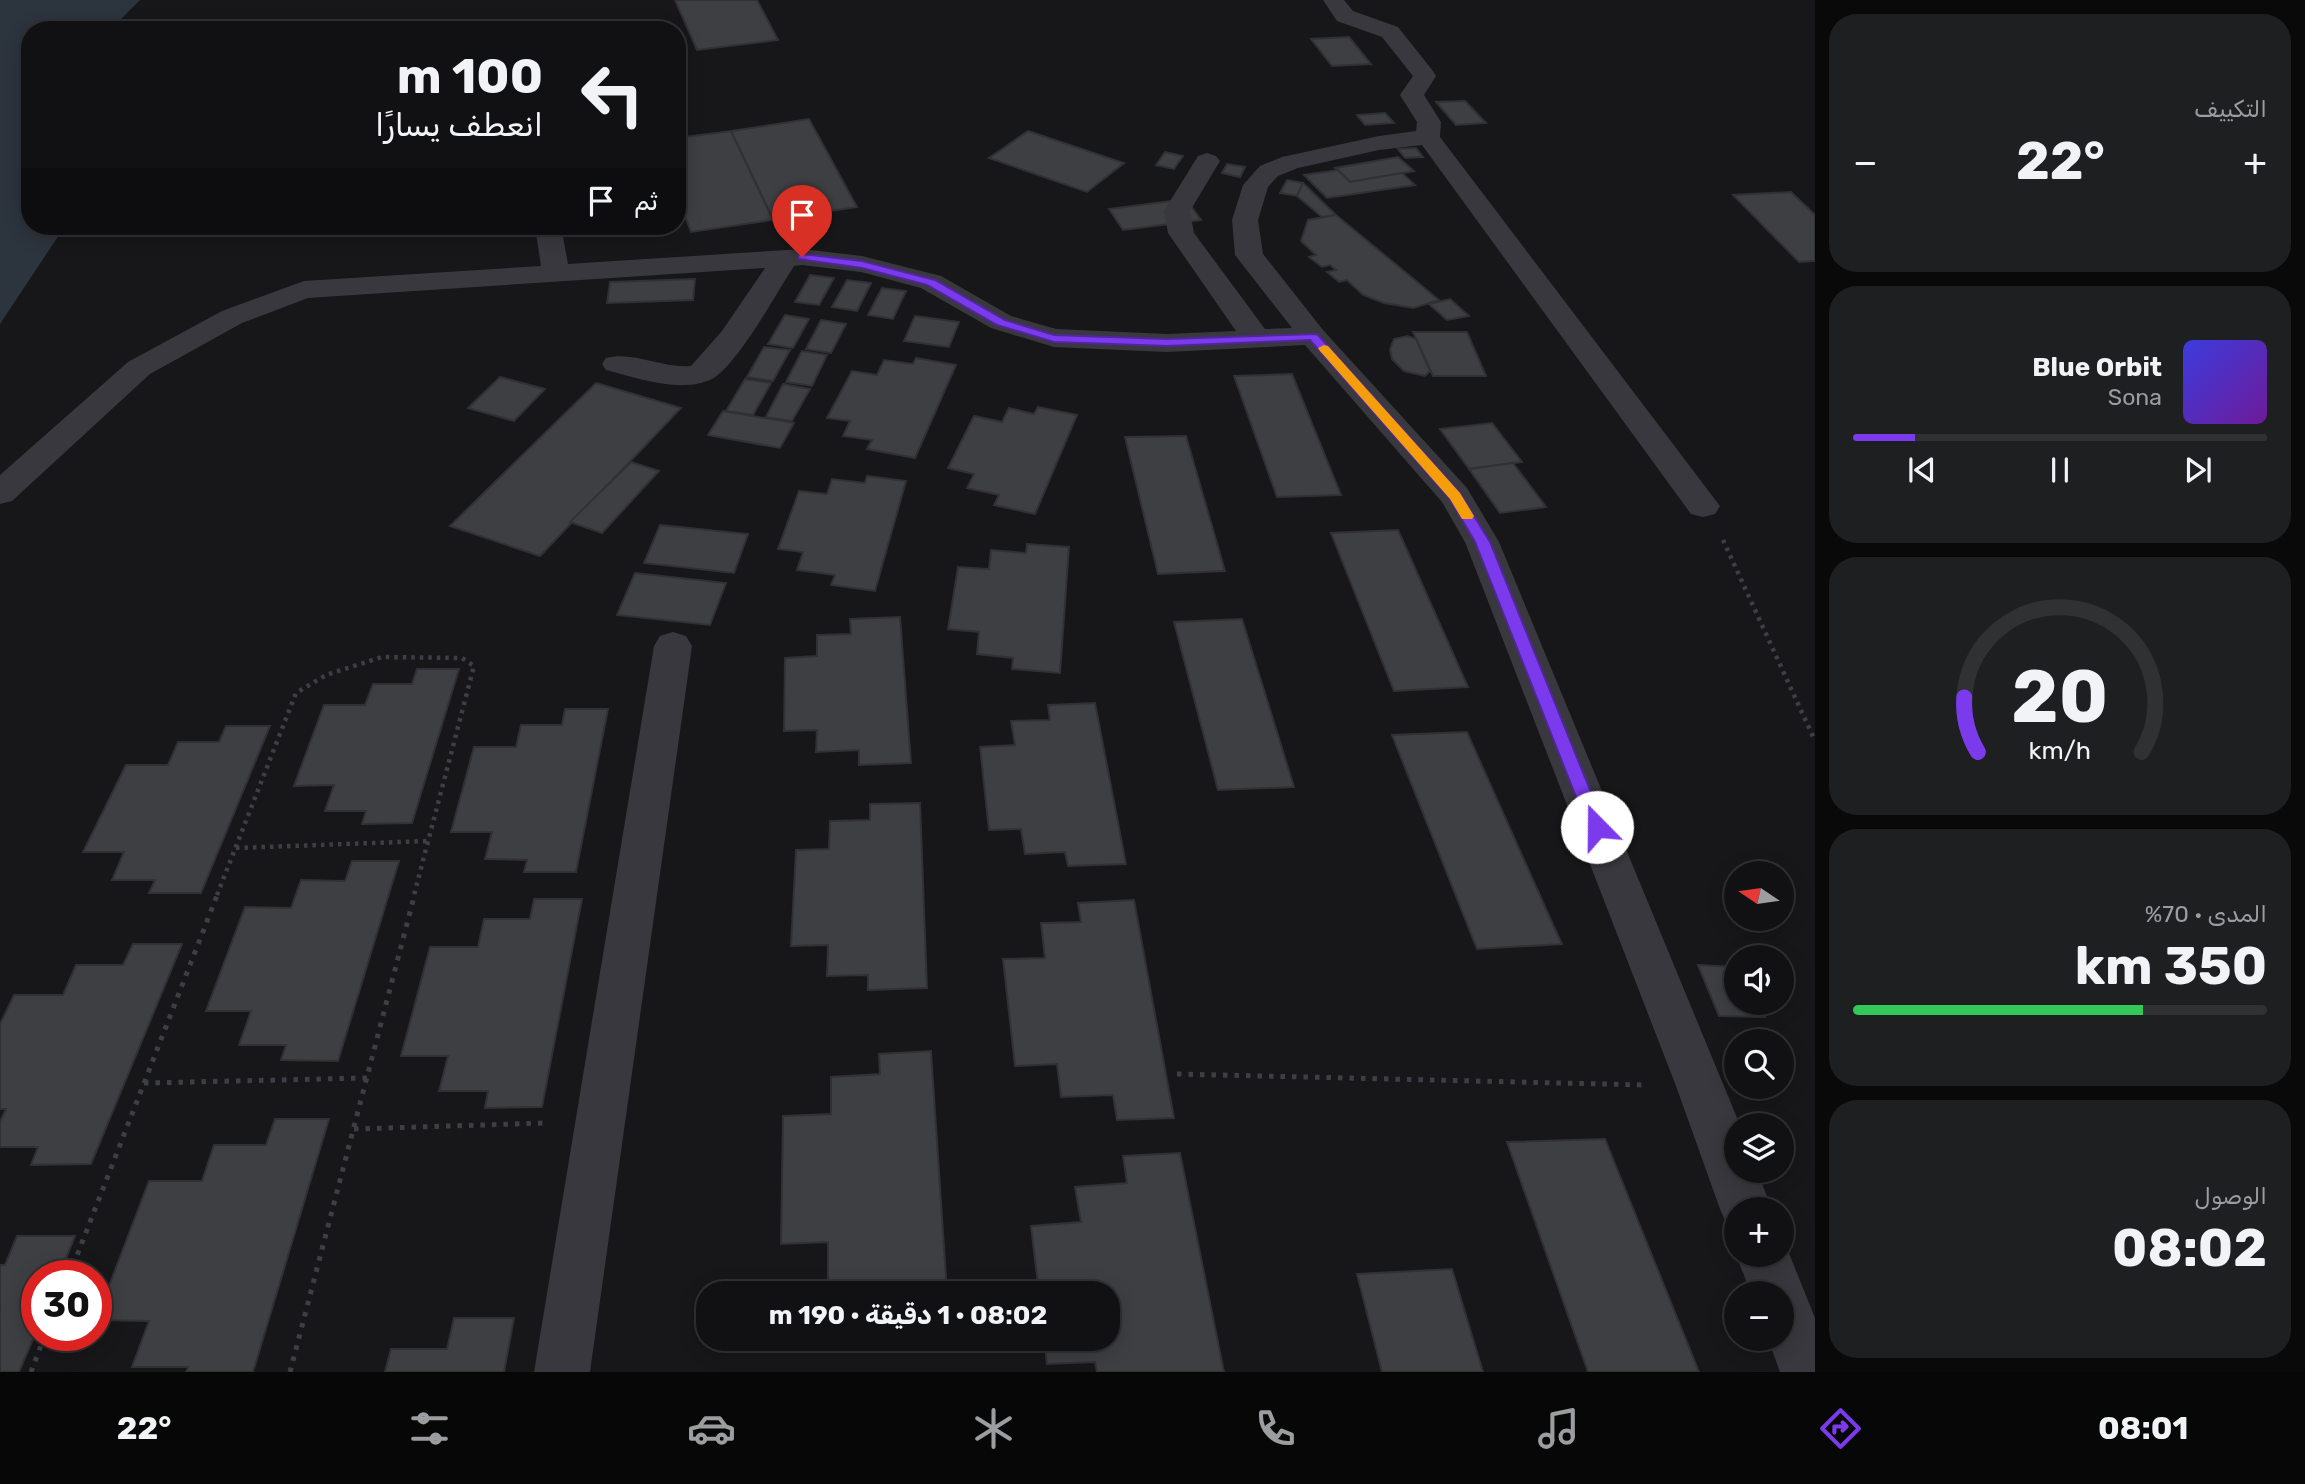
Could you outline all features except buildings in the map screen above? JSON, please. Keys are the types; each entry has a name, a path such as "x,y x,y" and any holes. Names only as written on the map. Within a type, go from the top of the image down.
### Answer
{"street":[{"path":"1333,0 1345,16 1390,32 1426,76 1412,95 1429,122 1428,136 1703,506"},
{"path":"1428,136 1379,143 1291,162 1269,171 1256,185 1245,220 1249,255 1313,336 1455,496 1482,542 1700,1086 1742,1197"},
{"path":"1207,161 1177,211 1181,233 1257,338"},
{"path":"550,235 556,274"},
{"path":"0,493 139,368 232,317 304,290 802,257 862,264 931,282 1001,322 1054,338 1167,342 1313,336"},
{"path":"617,364 681,375 701,373 719,356 785,258"},
{"path":"562,1372 673,646"},
{"path":"1794,1335 1808,1372"}],"path":[{"path":"1703,506 1737,565 1815,741"},
{"path":"75,1260 296,693 326,674 382,657 462,658 474,666 290,1372"},
{"path":"236,848 428,841"},
{"path":"1177,1074 1700,1086"},
{"path":"144,1083 367,1078"},
{"path":"354,1129 600,1122"},
{"path":"31,1372 39,1351"}],"shaded area":[{"path":"0,0 140,0 119,21 21,21 21,235 59,235 0,324"}],"slow traffic":[{"path":"1324,348 1455,496 1467,516"}],"route":[{"path":"802,257 862,264 931,282 1001,322 1054,338 1167,342 1313,336 1455,496 1482,542 1597,827"}]}
